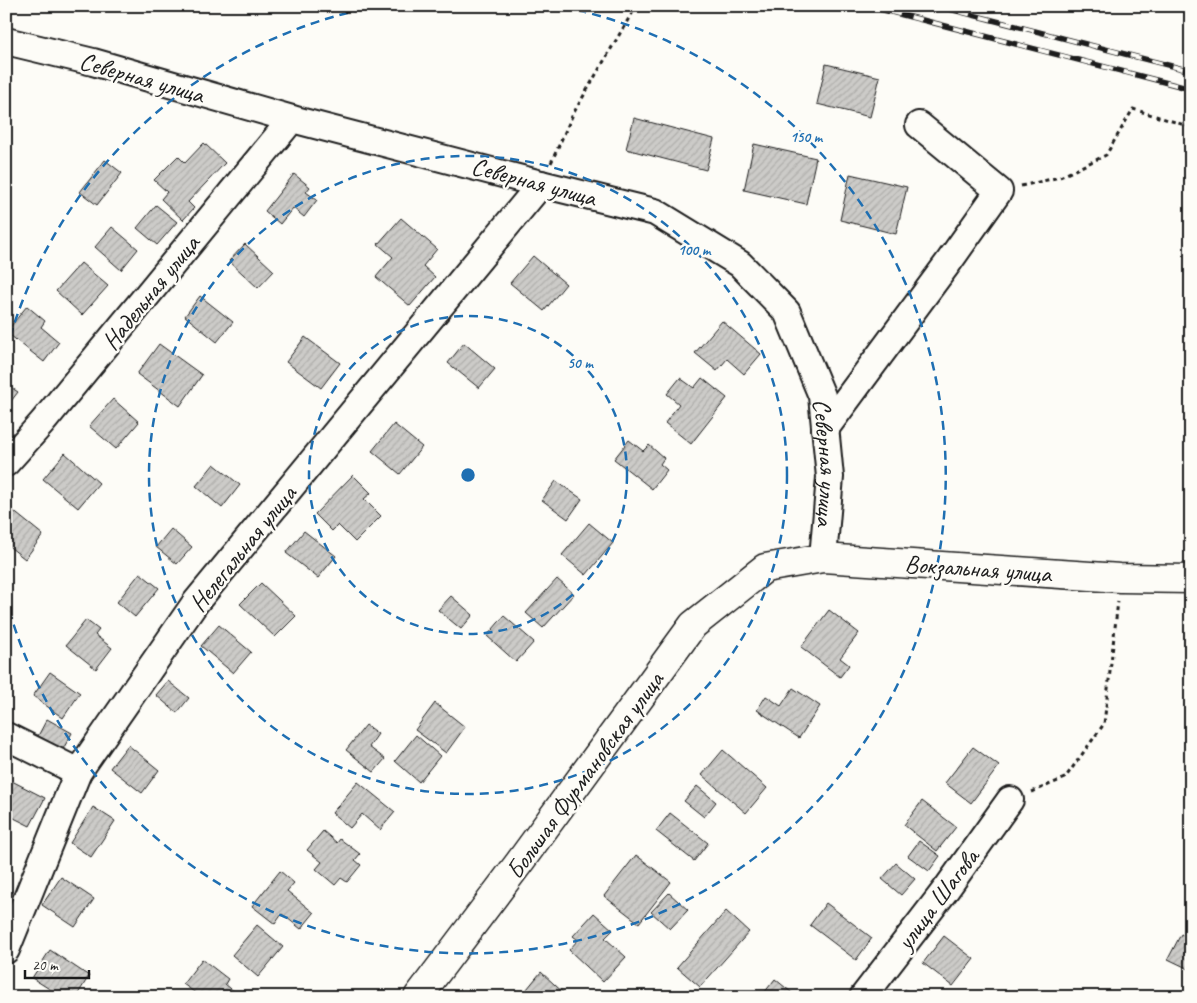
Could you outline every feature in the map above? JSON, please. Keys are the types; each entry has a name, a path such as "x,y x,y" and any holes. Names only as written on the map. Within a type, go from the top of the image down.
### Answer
{"main road":[{"name":"Вокзальная улица","path":"765,568 823,558 1120,578 1191,579"},
{"name":"Большая Фурмановская улица","path":"418,997 520,863 693,625 765,568"}],"street":[{"name":"Северная улица","path":"6,41 93,62 292,119 655,212 740,264 787,312 822,396 830,477 823,558"},
{"name":"Надельная улица","path":"6,463 42,423 292,119"},
{"path":"825,428 999,191 919,125"},
{"name":"Нелегальная улица","path":"6,950 78,772 196,602 541,184"},
{"path":"6,736 78,772"},
{"name":"улица Шагова","path":"863,997 947,888 1010,800"}],"path":[{"path":"541,184 573,114 637,6"},
{"path":"999,191 1060,177 1106,155 1133,109 1191,127"},
{"path":"1010,800 1065,778 1104,724 1120,578"}],"building":[{"path":"826,64 880,77 870,117 817,104"},
{"path":"634,118 714,139 706,170 626,149"},
{"path":"204,143 225,163 188,202 194,208 183,220 161,199 167,192 154,180 178,156 185,163"},
{"path":"754,144 816,158 806,204 744,190"},
{"path":"105,160 122,173 97,205 80,192"},
{"path":"294,174 310,187 306,192 317,200 304,217 293,208 280,224 265,211"},
{"path":"850,174 907,187 896,234 840,220"},
{"path":"156,205 177,222 157,245 137,228"},
{"path":"401,218 437,249 423,266 435,277 410,306 376,277 393,257 378,244"},
{"path":"112,227 138,249 121,270 95,247"},
{"path":"245,244 274,271 258,288 229,261"},
{"path":"533,256 566,284 544,311 510,283"},
{"path":"81,263 108,286 82,315 56,291"},
{"path":"200,296 233,322 217,342 185,316"},
{"path":"27,306 45,321 41,327 59,342 44,362 6,332"},
{"path":"722,321 761,354 744,374 727,359 717,371 695,353"},
{"path":"305,337 340,363 321,388 286,362"},
{"path":"464,343 495,369 479,388 448,363"},
{"path":"159,344 202,375 180,406 137,374"},
{"path":"680,378 694,388 702,378 727,398 691,444 665,423 679,404 667,394"},
{"path":"6,384 18,392 8,405 6,404"},
{"path":"113,399 139,422 116,449 89,426"},
{"path":"394,424 422,447 400,474 372,451"},
{"path":"629,440 643,451 649,445 664,458 660,464 667,470 652,489 614,459"},
{"path":"65,453 99,483 78,508 43,479"},
{"path":"214,464 240,485 222,508 196,486"},
{"path":"353,475 371,493 364,499 381,516 355,542 338,525 332,531 315,514"},
{"path":"556,481 582,499 568,519 542,500"},
{"path":"12,510 43,535 25,559 6,544 6,518"},
{"path":"589,523 613,543 586,575 562,555"},
{"path":"171,529 192,547 177,564 156,547"},
{"path":"304,531 336,556 318,578 286,553"},
{"path":"140,573 159,588 135,617 117,602"},
{"path":"557,579 574,594 543,628 526,613"},
{"path":"261,583 296,616 275,637 240,604"},
{"path":"451,596 473,615 461,629 438,610"},
{"path":"829,610 859,633 840,658 849,665 840,677 801,647"},
{"path":"504,616 534,642 516,662 487,636"},
{"path":"86,620 99,630 95,635 112,648 96,669 66,645"},
{"path":"219,625 251,652 233,673 201,646"},
{"path":"50,672 80,693 63,718 33,696"},
{"path":"168,681 189,698 177,713 156,695"},
{"path":"793,688 820,706 799,738 757,710 766,696 781,706"},
{"path":"435,703 465,727 446,753 415,730"},
{"path":"47,719 72,733 63,749 38,736"},
{"path":"366,725 378,734 369,747 385,759 374,772 346,750"},
{"path":"416,735 440,756 419,782 395,761"},
{"path":"128,745 159,770 142,793 110,768"},
{"path":"973,747 999,766 971,803 945,783"},
{"path":"723,750 767,788 746,813 702,775"},
{"path":"6,778 45,798 30,826 6,814"},
{"path":"358,782 395,812 380,830 362,814 350,828 332,813"},
{"path":"697,786 716,802 704,817 684,801"},
{"path":"922,801 956,827 937,851 904,825"},
{"path":"93,807 115,821 91,857 70,843"},
{"path":"670,813 708,843 694,861 656,831"},
{"path":"323,831 337,843 340,839 360,854 355,860 361,865 347,882 341,878 335,885 316,869 322,862 307,850"},
{"path":"919,841 940,856 929,871 908,856"},
{"path":"636,855 671,882 639,923 604,896"},
{"path":"896,863 915,879 901,895 882,879"},
{"path":"280,871 294,883 287,891 314,913 301,929 282,914 275,924 252,906"},
{"path":"61,877 94,899 75,927 42,905"},
{"path":"669,893 688,910 670,929 651,912"},
{"path":"826,903 872,938 856,960 810,925"},
{"path":"726,911 749,932 700,987 677,967"},
{"path":"594,913 613,930 605,938 626,957 603,982 569,950 578,940 573,936"},
{"path":"257,925 283,947 258,977 232,955"},
{"path":"1181,934 1191,939 1191,970 1168,959"},
{"path":"944,936 974,959 953,986 923,963"},
{"path":"50,950 89,976 76,997 62,997 32,978"},
{"path":"202,959 228,979 225,984 241,997 201,997 183,984"},
{"path":"541,972 568,997 536,997 527,989"},
{"path":"775,979 797,997 768,997 764,993"},
{"path":"905,989 916,997 899,997"}],"railway":[{"path":"868,6 1191,89"},
{"path":"938,6 1191,71"}]}
